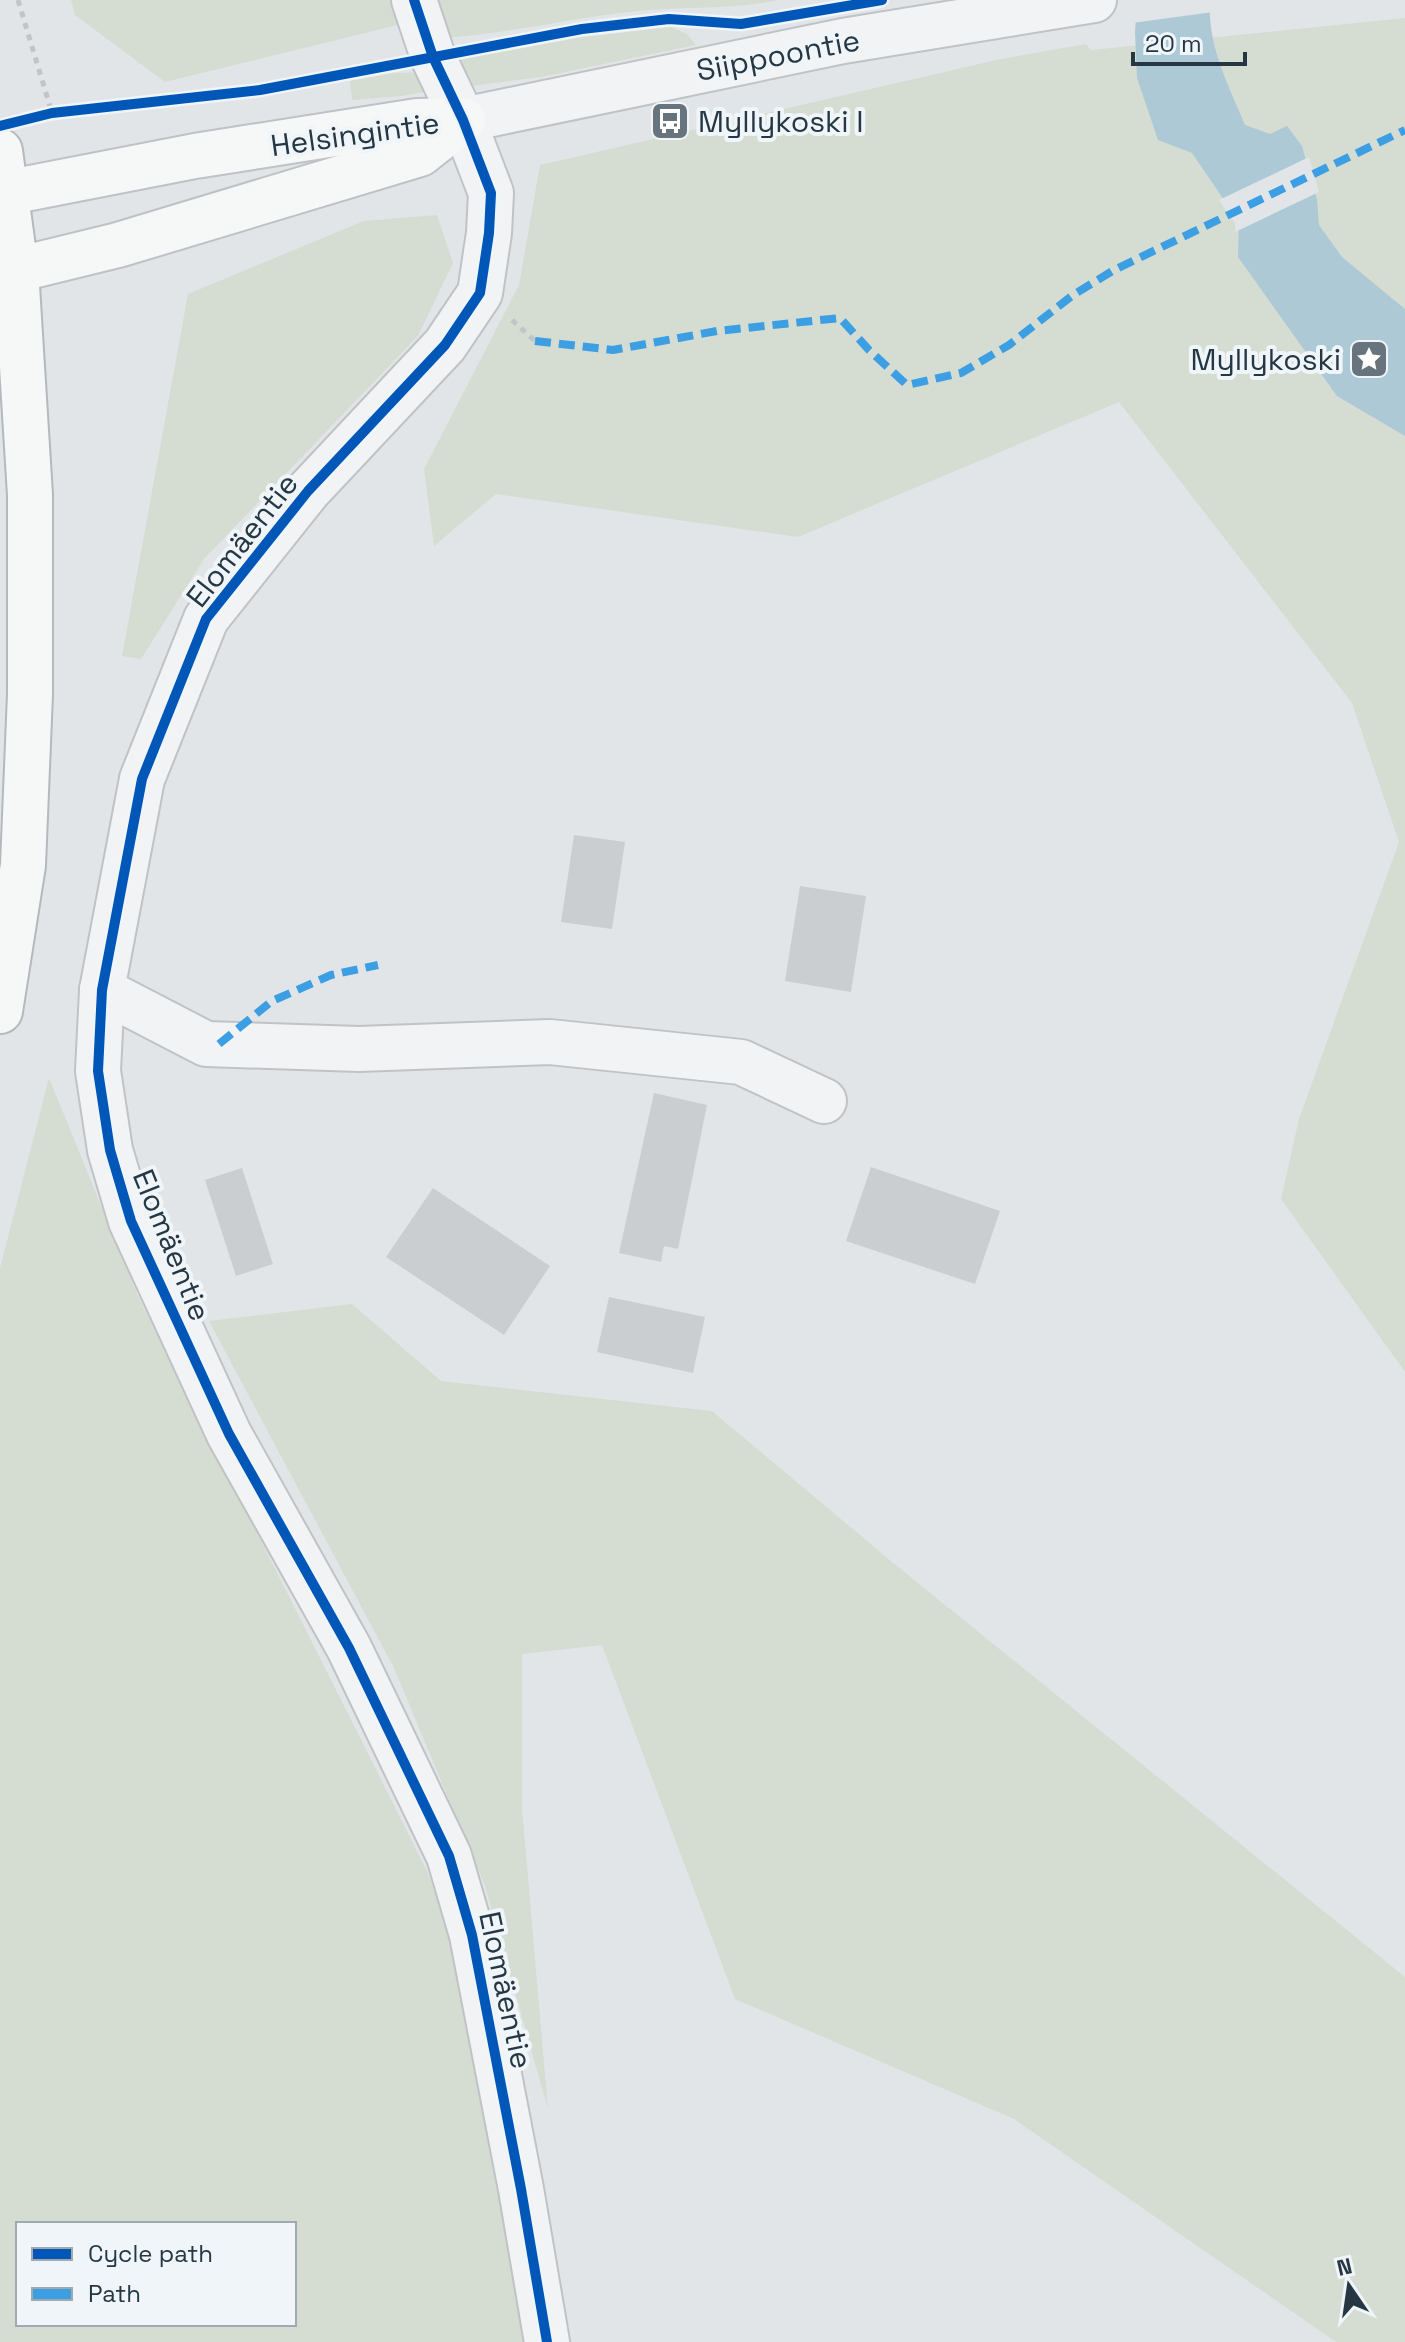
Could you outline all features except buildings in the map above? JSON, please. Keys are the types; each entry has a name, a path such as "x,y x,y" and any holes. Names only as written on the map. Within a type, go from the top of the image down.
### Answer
{"main road":[{"name":"Helsingintie","path":"2,179 180,159 402,123 463,120"},
{"name":"Helsingintie","path":"8,272 118,245 420,154 463,120"},
{"path":"0,1011 23,865 30,694 30,495 2,179"}],"street":[{"name":"Elomäentie","path":"414,0 433,57 463,120 491,193 480,293 445,345 308,491 206,619 142,779 102,990 98,1071 110,1150 131,1221 229,1434 349,1648 449,1856 472,1935 547,2342"},
{"name":"Siippoontie","path":"463,120 843,41 1094,0"},
{"path":"102,990 206,1044 359,1049 550,1042 741,1062 824,1101"}],"path":[{"path":"18,0 52,113"},
{"path":"39,116 67,111"}],"shaded area":[{"path":"71,0 396,0 406,23 165,82 75,15"},
{"path":"428,0 779,0 637,11 440,38"},
{"path":"1405,18 1405,1372 1281,1199 1299,1119 1399,842 1352,703 1119,402 798,537 496,494 434,546 424,469 519,285 540,165 1001,59 1086,44 1091,50"},
{"path":"671,27 687,34 696,45 541,77 471,86 458,61 584,37"},
{"path":"421,72 424,92 352,100 350,81 394,73"},
{"path":"437,215 453,263 418,336 204,559 141,659 122,656 188,294 364,221"},
{"path":"49,1078 138,1296 427,1871 457,1951 524,2342 0,2342 0,1268"},
{"path":"352,1304 441,1381 712,1411 892,1562 1405,1977 1405,2342 1336,2342 1014,2119 735,1999 602,1645 522,1654 522,1808 548,2109 485,1886 394,1668 209,1321"}],"water":[{"name":"Myllykoski","path":"1137,0 1210,0 1215,49 1245,125 1270,134 1287,126 1302,146 1317,200 1319,225 1342,257 1405,309 1405,436 1337,396 1238,257 1239,222 1192,153 1158,140 1137,78"}],"pier":[{"path":"1133,0 1214,0 1213,12 1132,23"},
{"path":"1309,157 1319,192 1235,232 1235,223 1219,200"}],"marked path":[{"path":"535,341 613,350 717,331 840,318 907,385 961,373 1009,345 1073,295 1114,270 1405,130"},
{"path":"219,1044 272,1001 331,975 378,965"}],"cycle path":[{"path":"414,0 433,57 463,120 491,193 480,293 445,345 308,491 206,619 142,779 102,990 98,1071 110,1150 131,1221 229,1434 349,1648 449,1856 472,1935 547,2342"},
{"path":"0,126 52,113 260,90 582,29 669,19 741,24 882,0"}],"place":[{"name":"Myllykoski I","path":"670,121"},
{"name":"Myllykoski","path":"1369,359"}]}
